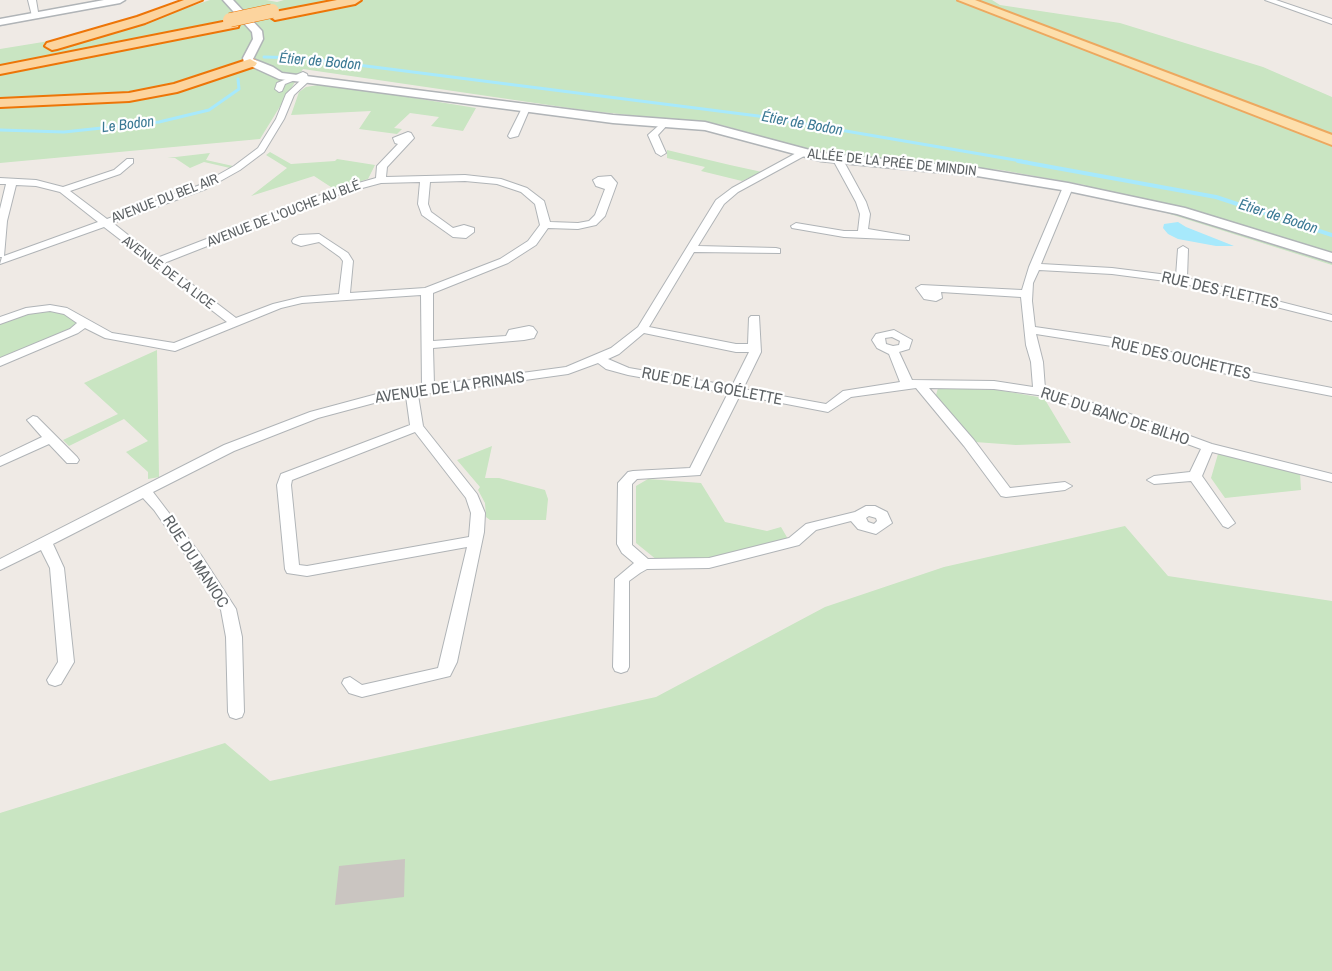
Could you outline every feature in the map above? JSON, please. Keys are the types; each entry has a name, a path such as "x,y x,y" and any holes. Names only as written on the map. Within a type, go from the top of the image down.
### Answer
{"highway":[{"path":"0,60 102,32 196,0"},
{"path":"273,14 330,0"},
{"path":"0,70 232,22 355,0"},
{"path":"0,64 232,22"},
{"path":"0,103 140,95 261,68"}],"main road":[{"path":"954,0 1332,140"},
{"path":"964,0 1086,48"}],"street":[{"path":"32,0 36,16"},
{"path":"0,22 120,0"},
{"path":"228,0 257,31 258,39 248,58 261,68 279,88 281,83 290,78"},
{"path":"1269,0 1332,22"},
{"path":"261,68 304,77"},
{"path":"261,68 290,78 304,77"},
{"name":"ALLÉE DE LA PRÉE DE MINDIN","path":"304,77 374,89 720,129 803,153 977,172 1068,187 1171,208 1332,258"},
{"name":"AVENUE DU BEL AIR","path":"0,261 203,187 223,177 261,150 293,89 304,77"},
{"name":"AVENUE DU BEL AIR","path":"276,125 275,114 279,88"},
{"path":"513,136 526,108"},
{"path":"661,153 653,135 666,122"},
{"path":"381,180 382,166 404,143"},
{"name":"AVENUE DE LA PRINAIS","path":"0,565 264,433 349,405 428,388 568,370 615,351 642,329 720,202 735,190 803,153"},
{"path":"837,158 861,202 865,214 863,230 868,234"},
{"path":"0,182 36,183 63,190 117,172 130,161"},
{"name":"AVENUE DE L'OUCHE AU BLÉ","path":"156,262 337,192 381,180 465,178 498,181 524,190 540,203 545,225"},
{"path":"425,179 423,204 426,213 452,231"},
{"path":"0,254 3,221 12,181"},
{"path":"1039,392 1037,362 1030,330 1028,283 1068,187"},
{"path":"57,339 109,336 175,348 234,322 302,300 427,291 512,257 532,243 545,225 578,226 592,223 600,216 610,188"},
{"name":"AVENUE DE LA LICE","path":"63,190 234,322"},
{"path":"796,226 844,234 905,238"},
{"path":"321,239 344,255 348,261 344,297"},
{"path":"691,249 776,251"},
{"path":"1181,280 1183,249"},
{"name":"RUE DES FLETTES","path":"1034,267 1112,271 1181,280 1332,318"},
{"path":"935,289 1027,294"},
{"path":"427,291 428,388"},
{"path":"0,321 26,311 50,308 67,311 109,336"},
{"path":"645,564 624,544 625,483 633,475 695,472 755,352 753,347 755,318"},
{"path":"0,362 57,339 84,323"},
{"path":"642,329 736,348 753,347"},
{"name":"RUE DES OUCHETTES","path":"1030,330 1118,343 1255,377 1332,392"},
{"path":"428,345 511,339"},
{"path":"892,350 913,384 969,443 1006,493 1065,486"},
{"name":"RUE DE LA GOÉLETTE","path":"599,359 610,366 628,371 828,408"},
{"name":"RUE DU BANC DE BILHO","path":"828,408 847,394 913,384 994,385 1039,392 1126,417 1208,447 1332,478"},
{"path":"350,683 355,689 362,691 444,672 449,662 474,541 477,513 472,497 417,427 411,391"},
{"path":"33,420 72,460"},
{"path":"417,427 286,477 284,485 292,569 307,571 474,541"},
{"path":"0,462 51,438"},
{"path":"1195,476 1208,447"},
{"path":"1154,480 1195,476"},
{"path":"1195,476 1228,523"},
{"name":"RUE DU MANIOC","path":"144,491 159,507 228,609 234,636 236,712"},
{"path":"621,667 622,579 645,564 709,563 794,542 811,527 850,516 858,517"},
{"path":"45,542 57,568 66,662 56,680"}],"green space":[{"path":"210,0 277,2 284,0 992,0 1000,5 1120,23 1263,67 1332,97 1332,265 1154,209 1098,196 1085,185 1001,170 822,154 722,125 583,110 303,69 260,139 0,163 0,49 123,29"},
{"path":"318,85 476,108 463,131 431,126 439,117 410,113 394,128 402,129 397,134 359,129 371,111 291,115 299,92 306,87"},
{"path":"667,150 762,172 742,181 701,171 705,167 667,158"},
{"path":"270,152 291,164 337,159 375,165 368,179 334,189 314,176 251,196 287,168 266,155"},
{"path":"210,153 206,160 233,166 230,168 204,162 190,168 175,158 167,158"},
{"path":"50,310 61,312 78,321 77,327 0,359 0,322 21,314"},
{"path":"157,350 159,477 148,479 148,472 126,452 148,441 124,419 69,446 63,440 118,414 84,383"},
{"path":"938,388 998,390 1044,398 1071,443 1016,445 975,442 936,395"},
{"path":"492,446 485,478 499,478 545,490 548,499 546,520 490,520 486,517 485,503 478,490 480,487 457,460"},
{"path":"1218,454 1300,473 1301,490 1225,498 1211,478"},
{"path":"648,479 701,483 725,522 767,531 781,527 788,539 709,560 657,560 636,543 636,486"},
{"path":"1125,526 1168,576 1332,601 1332,971 0,971 0,813 225,743 270,781 656,697 825,607 944,567"}],"water":[{"path":"1178,222 1234,246 1216,246 1178,239 1168,234 1163,228 1164,224"}],"building":[{"path":"405,859 404,897 335,905 339,866"}],"waterway":[{"name":"Étier de Bodon","path":"264,57 303,58 758,116 1027,162"},
{"name":"Le Bodon","path":"0,130 64,132 159,122 209,110 239,89 238,79"},
{"name":"Étier de Bodon","path":"1018,161 1216,197 1332,235"}]}
